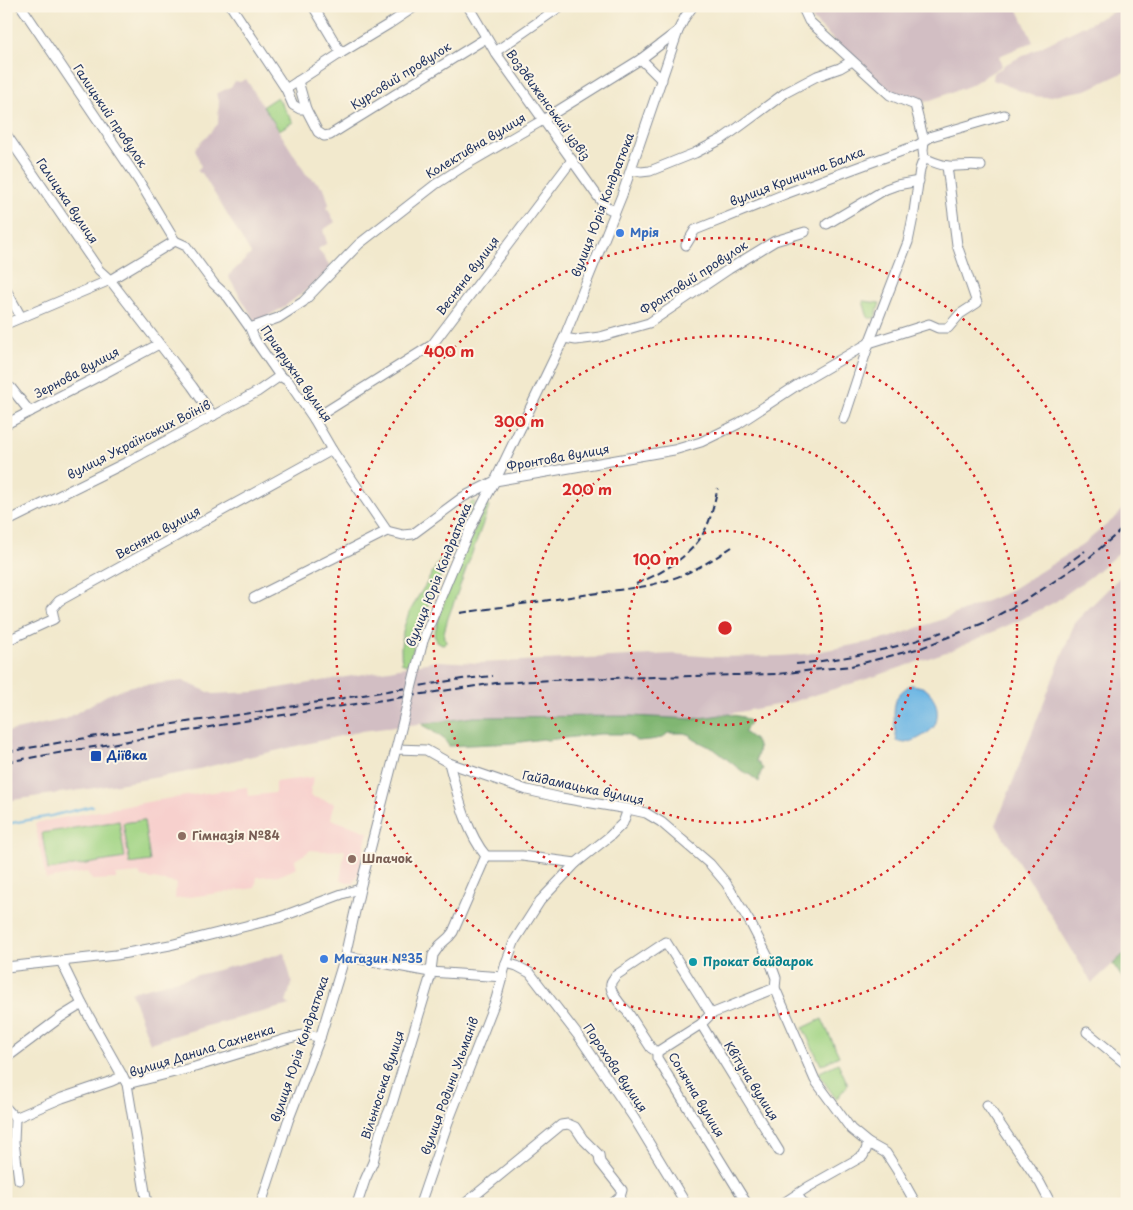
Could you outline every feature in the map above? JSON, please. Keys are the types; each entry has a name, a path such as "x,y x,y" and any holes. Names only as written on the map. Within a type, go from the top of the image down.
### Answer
{"street":[{"name":"Галицький провулок","path":"21,6 139,181 175,241"},
{"path":"231,6 286,89 293,105 300,109 306,109 298,81"},
{"path":"313,6 341,53"},
{"path":"286,89 416,6"},
{"name":"Воздвиженський узвіз","path":"468,6 495,52 601,201 608,208 615,211"},
{"path":"495,52 561,6"},
{"name":"вулиця Юрія Кондратюка","path":"261,1204 288,1121 320,1038 345,956 360,889 423,641 453,567 482,503 495,481 564,338 632,170 678,31 693,6"},
{"path":"802,6 809,21 890,95 915,105 924,141 924,158 920,169 908,242 869,343 844,419"},
{"name":"Колективна вулиця","path":"250,328 278,318 303,302 359,244 436,184 641,59 678,31"},
{"name":"Курсовий провулок","path":"306,109 318,132 324,136 330,134 486,38"},
{"path":"641,59 662,80"},
{"path":"632,170 650,172 695,153 722,139 785,93 817,76 840,68 852,61"},
{"name":"вулиця Кринична Балка","path":"686,246 695,230 785,194 918,145 932,136 1004,115"},
{"name":"Галицька вулиця","path":"6,134 99,270 110,280 213,416"},
{"path":"924,158 947,166 970,164 981,166"},
{"name":"Весняна вулиця","path":"314,419 432,345 572,160"},
{"name":"Фронтова вулиця","path":"387,531 403,535 413,534 463,497 495,481 674,450 701,442 738,424 802,382 869,343 929,324 938,328 948,328 960,314 977,303 957,245 947,166"},
{"path":"826,224 886,189 919,181"},
{"name":"Фронтовий провулок","path":"564,338 576,340 600,337 649,323 775,240 805,232"},
{"path":"6,324 110,280 175,241"},
{"name":"Прияружна вулиця","path":"175,241 186,246 250,328 280,376 288,381 314,419 332,450 387,531"},
{"path":"6,290 22,317"},
{"name":"Зернова вулиця","path":"6,424 159,344"},
{"name":"вулиця Українських Воїнів","path":"6,522 125,463 258,392 280,376"},
{"path":"6,386 11,388 30,412"},
{"name":"Весняна вулиця","path":"6,641 54,619 52,609 59,601 332,450"},
{"path":"254,598 387,531"},
{"name":"Гайдамацька вулиця","path":"396,749 426,750 449,763 527,790 646,813 661,822 710,864 726,883 751,924 769,959 776,978 775,988 815,1080 851,1129 868,1143 886,1153 916,1204"},
{"path":"449,763 462,807 478,847 486,856 522,856 576,863"},
{"name":"вулиця Родини Ульманів","path":"420,1204 448,1122 496,999 506,963 515,940 540,901 576,863 623,823 628,809"},
{"name":"Вільнюська вулиця","path":"357,1204 373,1162 380,1133 392,1104 430,978 433,955 453,932 486,856"},
{"path":"6,967 125,953 170,945 278,918 360,889"},
{"name":"Сонячна вулиця","path":"711,1014 666,942 615,976 610,983 611,989 621,1006 627,1011 651,1048 657,1052 657,1058 747,1204"},
{"path":"345,956 430,972 503,977"},
{"path":"61,961 82,1004 125,1080"},
{"name":"Порохова вулиця","path":"506,963 530,973 580,1038 634,1118 686,1204"},
{"path":"657,1052 701,1024 711,1014 775,988"},
{"path":"6,1058 60,1017 82,1004"},
{"name":"Квітуча вулиця","path":"701,1024 779,1151"},
{"path":"1087,1032 1127,1066"},
{"name":"вулиця Данила Сахненка","path":"15,1118 62,1098 119,1078 125,1080 195,1066 306,1034 320,1038"},
{"name":"вулиця Данила Сахненка","path":"125,1080 147,1204"},
{"path":"987,1105 1040,1183 1051,1204"},
{"path":"6,1108 15,1118 14,1142 20,1180"},
{"path":"469,1204 467,1202 561,1125 568,1124 575,1127 583,1139 599,1155 600,1162 622,1190 620,1198 612,1204"},
{"path":"782,1204 863,1156 868,1143"},
{"path":"797,1195 804,1204"}],"shaded area":[{"path":"806,6 1027,6 1018,10 1033,42 999,56 1002,66 969,86 925,102 890,93 814,21"},
{"path":"1127,6 1127,71 1086,90 1045,97 1033,96 993,80 994,72 1004,65"},
{"path":"246,79 306,174 324,188 329,204 327,208 335,222 323,230 327,243 318,249 331,267 319,280 284,307 256,323 228,276 251,254 202,173 197,170 201,167 195,149 218,124 219,100 216,94 232,86 235,81 240,82"},
{"path":"1127,505 1127,546 1090,577 1055,602 1020,620 952,650 792,702 693,719 631,716 473,717 362,731 182,773 6,801 6,732 66,719 107,695 132,686 183,681 213,694 254,692 436,661 479,663 674,654 715,657 806,654 889,638 943,619 1006,593 1081,546 1117,516"},
{"path":"1127,570 1127,951 1092,983 996,825 1075,622"},
{"name":"Гімназія №84","path":"313,777 310,796 334,803 331,819 368,832 354,884 340,880 345,850 311,850 295,860 297,868 281,875 257,877 255,888 175,899 176,883 141,877 139,873 116,875 116,879 92,880 87,872 46,879 35,823 153,801 247,787 248,796 275,793 275,782"},
{"path":"284,953 292,982 286,1002 290,1005 150,1043 131,992"}],"green space":[{"path":"277,97 293,122 279,130 263,106"},
{"path":"863,301 880,303 875,318 868,318"},
{"path":"474,501 474,506 435,589 421,625 410,662 406,665 402,663 401,648 407,619 468,511 470,503"},
{"path":"486,505 489,507 448,618 444,632 446,643 442,644 437,641 434,635 439,618 457,569"},
{"path":"728,714 743,717 751,722 744,732 758,746 756,760 763,769 759,782 714,749 684,733 668,733 662,738 637,741 627,734 600,734 513,743 449,746 444,739 422,724 473,717 631,716 693,719"},
{"path":"144,820 150,861 130,864 123,823"},
{"path":"119,821 125,858 48,870 42,833"},
{"path":"1127,951 1127,985 1113,964"},
{"path":"822,1019 839,1056 821,1065 803,1028"},
{"path":"838,1063 848,1085 836,1099 818,1073"}],"water":[{"path":"910,685 922,687 931,694 936,705 937,717 933,728 928,732 916,740 904,743 897,741 894,718 895,706 899,695"}],"waterway":[{"path":"6,824 92,806"}],"railway":[{"path":"636,584 666,569 693,548 707,525 718,488"},
{"path":"6,762 256,719 496,683 572,679 777,674 851,666 921,648 981,624 1028,599 1090,557 1127,525"},
{"path":"460,613 646,586 691,571 732,547"},
{"path":"1064,566 1085,551"},
{"path":"796,664 870,653 942,632"},
{"path":"6,752 137,729 251,713 462,679 493,676"}],"place":[{"name":"Мрія","path":"620,233"},
{"name":"Діївка","path":"96,756"},
{"name":"Гімназія №84","path":"182,836"},
{"name":"Шпачок","path":"352,859"},
{"name":"Магазин №35","path":"324,959"},
{"name":"Прокат байдарок","path":"693,962"}]}
